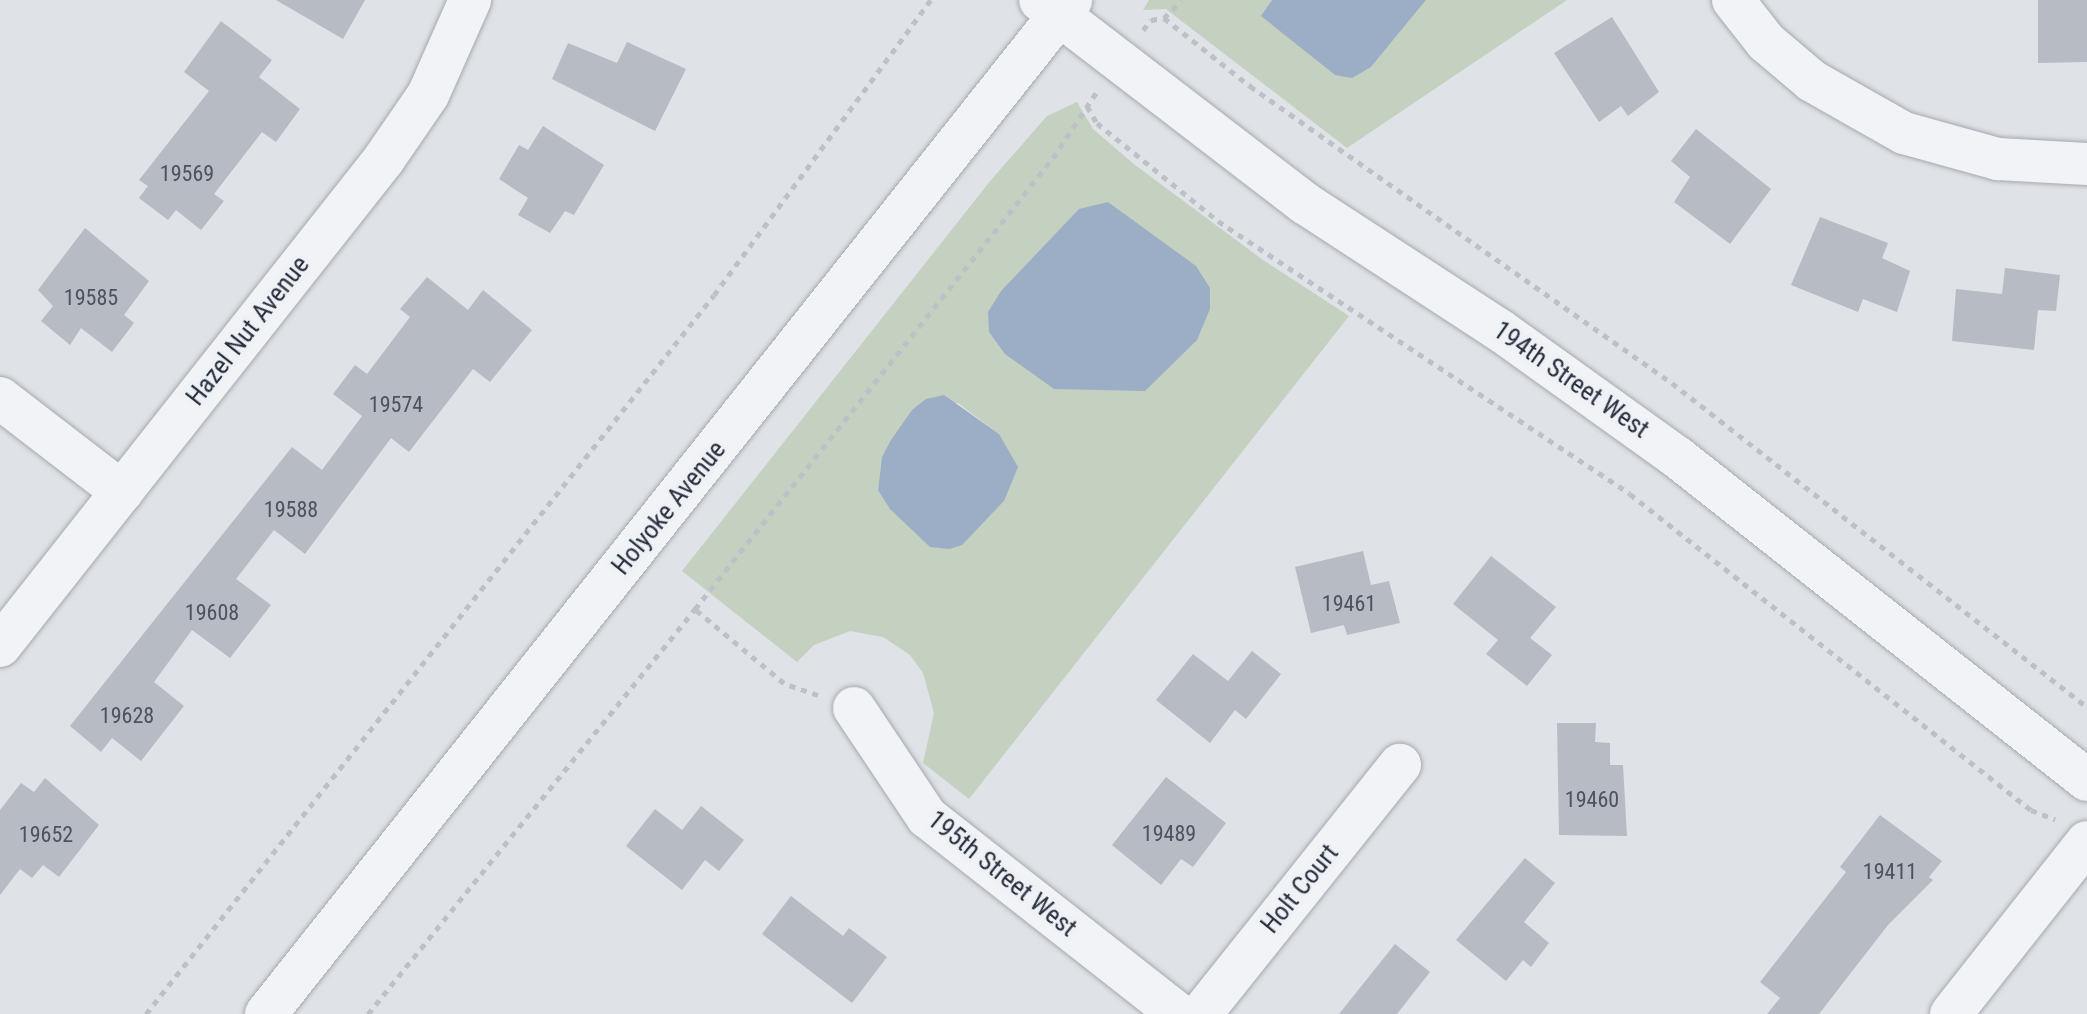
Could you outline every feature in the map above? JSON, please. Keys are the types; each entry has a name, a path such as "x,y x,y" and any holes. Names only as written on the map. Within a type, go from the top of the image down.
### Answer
{"street":[{"name":"Hazel Nut Avenue","path":"0,646 384,159 428,95 470,0"},
{"path":"1733,0 1766,42 1812,81 1904,133 1998,159 2087,164"},
{"name":"194th Street West","path":"1057,5 1306,204 1490,323 1677,457 2087,780"},
{"name":"Holyoke Avenue","path":"266,1014 1057,5"},
{"path":"0,398 122,492"},
{"name":"195th Street West","path":"854,708 927,817 1178,1014"},
{"name":"Holt Court","path":"1201,1014 1400,765"},
{"path":"1951,1014 2086,843"}],"path":[{"path":"146,1014 714,295 931,0"},
{"path":"1151,20 1164,18 1182,0"},
{"path":"1164,18 1250,86 1672,383 2087,707"},
{"path":"368,1014 1053,158 1087,106 1097,123 1218,221 1630,494 2031,810 2052,816 2086,843"},
{"path":"695,609 784,683 854,708"}],"green space":[{"path":"1149,0 1272,0 1262,16 1335,75 1371,67 1426,0 1567,0 1347,148 1166,9 1143,10"},
{"path":"1077,102 1093,129 1135,165 1263,260 1349,316 969,799 923,763 934,713 923,673 910,655 883,637 850,631 814,645 797,662 682,571 991,180 1047,116","holes":["958,403 999,434 1004,501 962,544 917,534 878,490 882,457 912,410"]}],"water":[{"path":"1272,0 1426,0 1371,67 1352,78 1335,75 1261,16"},
{"path":"1108,202 1196,266 1210,288 1210,309 1197,340 1145,391 1054,389 1005,354 989,332 988,312 1001,291 1079,209"},
{"path":"944,395 999,434 1018,467 1004,501 962,545 949,549 930,547 890,509 878,490 882,457 891,440 912,410 926,399"}],"building":[{"path":"276,0 365,0 343,39"},
{"path":"2038,0 2087,0 2087,62 2038,63"},
{"path":"1612,17 1659,92 1628,116 1621,106 1599,122 1554,53"},
{"path":"221,21 272,60 259,77 300,109 276,142 262,132 214,194 224,201 201,230 176,210 168,220 139,198 148,186 139,180 209,91 184,72"},
{"path":"627,42 686,69 655,131 552,79 568,43 617,63"},
{"path":"543,126 604,165 574,215 565,211 550,233 518,215 528,198 499,179 519,145 528,150"},
{"path":"1696,129 1771,189 1730,244 1674,202 1690,177 1671,161"},
{"path":"1820,217 1888,243 1882,258 1910,271 1897,312 1863,299 1858,312 1791,285"},
{"path":"85,228 149,281 124,315 134,323 112,352 81,328 70,345 41,321 53,306 38,290"},
{"path":"2005,268 2060,275 2056,311 2038,310 2034,350 1952,341 1956,289 2002,294"},
{"path":"427,277 468,310 483,290 532,330 490,382 473,369 409,452 391,438 305,554 274,530 236,579 271,605 230,658 192,630 154,682 184,706 141,761 112,738 101,752 70,726 292,447 322,470 362,416 333,394 355,365 367,374 410,317 400,309"},
{"path":"1363,551 1371,585 1389,581 1400,623 1347,635 1344,625 1311,633 1295,567"},
{"path":"1491,556 1556,607 1530,638 1552,655 1527,686 1486,654 1498,640 1453,604"},
{"path":"1252,651 1281,674 1246,719 1235,710 1210,743 1156,700 1193,654 1228,681"},
{"path":"1557,723 1596,723 1595,742 1610,743 1610,765 1623,765 1627,836 1559,835"},
{"path":"1166,777 1226,823 1193,867 1181,859 1161,885 1112,845"},
{"path":"45,778 99,825 59,877 43,865 32,878 20,869 0,895 0,810 21,783 34,792"},
{"path":"701,806 744,840 719,871 705,860 682,890 626,846 655,809 682,830"},
{"path":"1880,815 1942,861 1929,877 1933,880 1888,925 1819,1014 1767,1014 1780,998 1760,982 1846,872 1840,867"},
{"path":"1525,858 1555,883 1524,922 1549,943 1531,967 1523,960 1506,981 1456,940"},
{"path":"791,896 843,936 849,928 887,957 852,1003 762,934"},
{"path":"1395,944 1430,972 1397,1014 1339,1014"}]}
